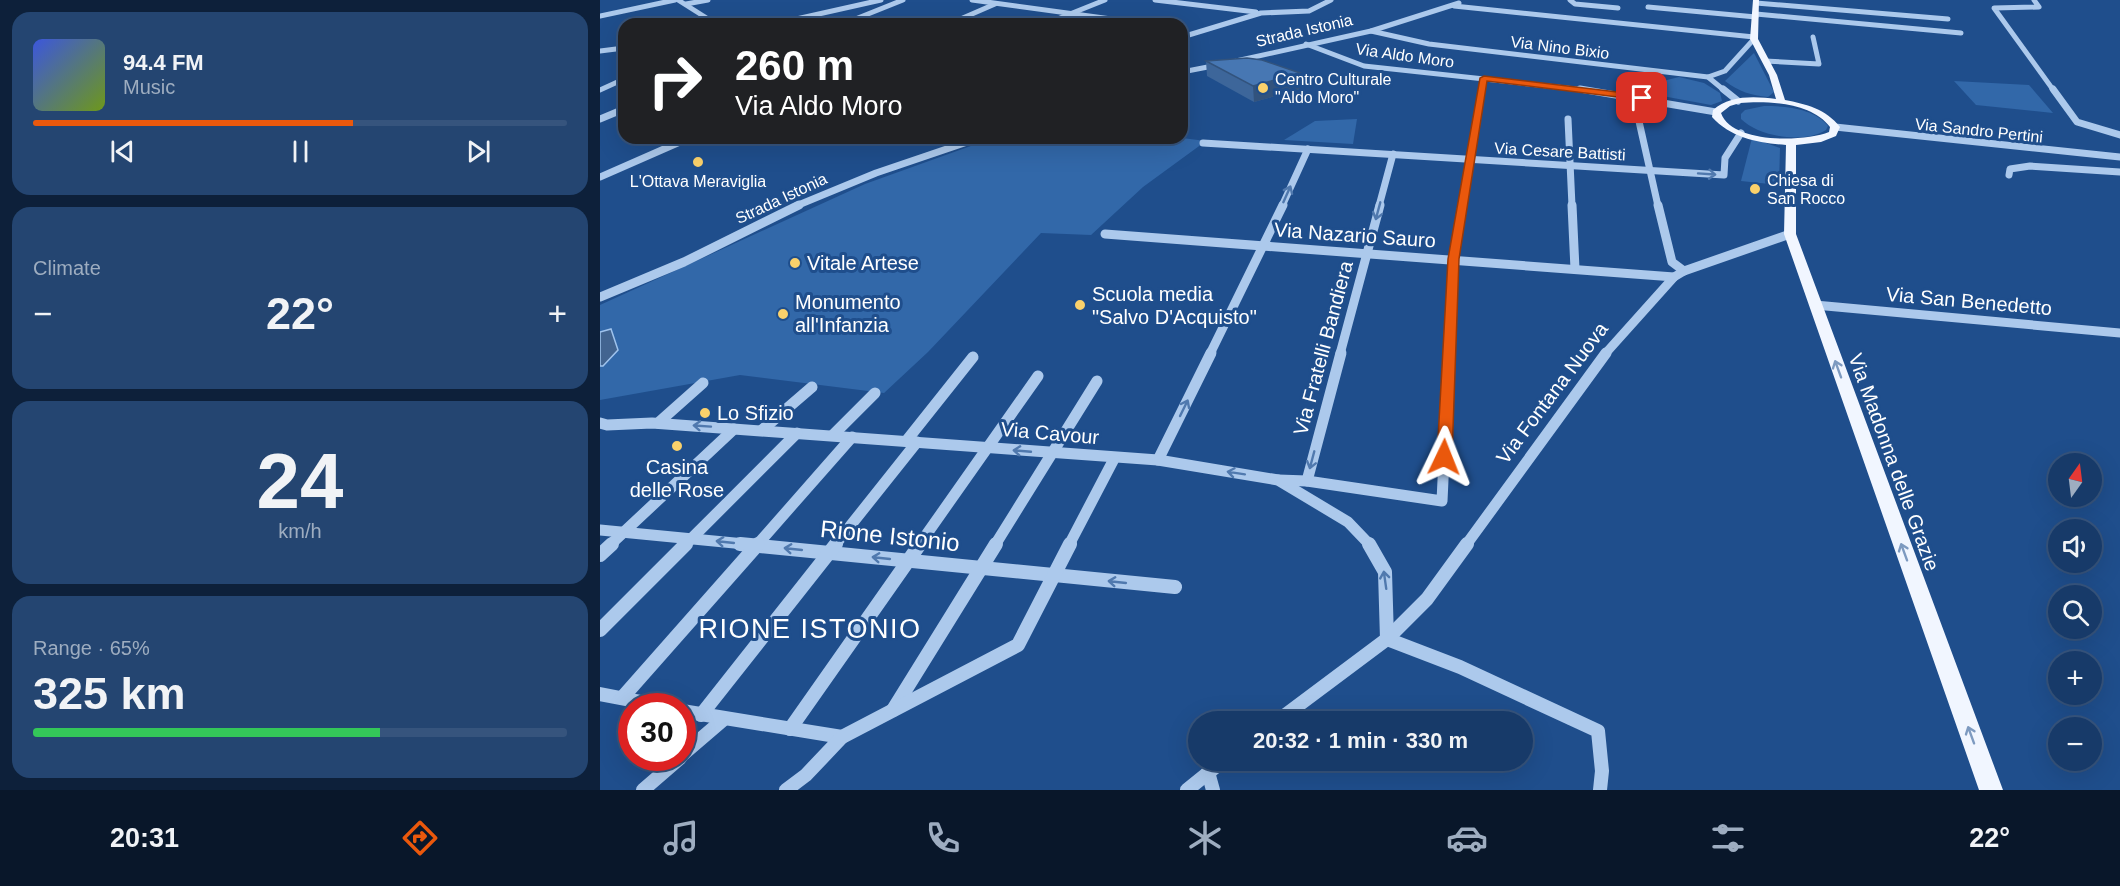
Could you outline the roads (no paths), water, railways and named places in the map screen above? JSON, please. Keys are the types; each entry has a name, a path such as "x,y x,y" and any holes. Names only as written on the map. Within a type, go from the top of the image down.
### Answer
{"main road":[{"path":"1756,1 1754,38 1773,75 1781,102"},
{"path":"1738,101 1781,102 1824,115 1835,127 1833,134 1824,139 1773,141 1741,133 1721,123 1716,112 1720,107 1738,101"},
{"name":"Via Madonna delle Grazie","path":"1791,142 1790,234 1991,790"}],"street":[{"path":"600,16 677,0 707,18"},
{"path":"686,4 708,0"},
{"path":"801,18 881,0"},
{"path":"858,18 903,0"},
{"path":"972,0 1106,18"},
{"path":"962,18 1003,0"},
{"path":"1059,18 1105,0"},
{"path":"1155,0 1261,13 1309,11 1330,0"},
{"name":"Strada Istonia","path":"1233,61 1371,31 1454,6 1464,0"},
{"path":"1569,0 1575,4 1618,8"},
{"path":"2034,0 2039,7 1994,8 2077,122 2120,135"},
{"path":"1756,1 1948,19"},
{"path":"1454,6 1754,38"},
{"path":"1648,7 1961,33"},
{"path":"1188,35 1261,13"},
{"path":"1188,30 1201,31"},
{"name":"Via Nino Bixio","path":"1371,31 1429,44 1708,78"},
{"path":"1766,61 1819,64 1820,58 1813,37"},
{"path":"1335,57 1339,38"},
{"path":"1708,78 1725,71 1754,38"},
{"name":"Via Aldo Moro","path":"1306,44 1335,57 1364,66 1484,78 1642,98 1716,112"},
{"path":"600,51 618,49"},
{"path":"1188,71 1223,64"},
{"path":"1278,480 1307,481 1442,501 1454,259 1484,78"},
{"path":"1708,78 1738,101"},
{"path":"600,90 618,82"},
{"path":"614,84 618,84"},
{"path":"1642,98 1636,108 1648,170 1672,262 1679,274"},
{"path":"600,119 618,112"},
{"path":"1568,119 1575,268"},
{"name":"Via Sandro Pertini","path":"1835,127 2120,158"},
{"name":"Via Cesare Battisti","path":"1203,143 1724,175 1725,158 1741,133"},
{"path":"600,177 675,144"},
{"name":"Strada Istonia","path":"600,297 684,262 806,201 876,173 961,144"},
{"path":"1158,460 1264,245 1308,149"},
{"name":"Via Fratelli Bandiera","path":"1307,481 1393,154"},
{"path":"2009,175 2010,169 2030,166 2120,172"},
{"name":"Via Nazario Sauro","path":"1105,234 1679,274"},
{"name":"Via Fontana Nuova","path":"1291,711 1387,639 1427,599 1596,364 1679,274 1790,234"},
{"name":"Via San Benedetto","path":"1815,305 2120,333"},
{"path":"701,715 829,553 973,357"},
{"path":"790,729 1038,376"},
{"path":"892,711 1097,381"},
{"path":"658,423 703,383"},
{"path":"762,430 812,387"},
{"path":"833,435 875,393"},
{"name":"Via Cavour","path":"602,427 658,423 912,441 1114,459 1158,460 1278,480 1348,522 1372,547 1385,572 1387,639"},
{"path":"600,555 734,429"},
{"path":"600,630 797,433"},
{"path":"626,693 852,437"},
{"path":"786,790 806,775 842,737 1018,645 1114,459"},
{"name":"Rione Istonio","path":"600,530 1175,587"},
{"path":"1387,639 1460,668 1598,731 1602,771 1600,790"},
{"path":"600,694 618,697"},
{"path":"696,714 842,737"},
{"path":"696,744 724,719"},
{"path":"643,790 665,771"},
{"path":"1186,790 1208,772 1213,790"}],"place":[{"name":"Centro Culturale \"Aldo Moro\"","path":"1263,88"},
{"name":"L'Ottava Meraviglia","path":"698,162"},
{"name":"Chiesa di San Rocco","path":"1755,189"},
{"name":"Vitale Artese","path":"795,263"},
{"name":"Scuola media \"Salvo D'Acquisto\"","path":"1080,305"},
{"name":"Monumento all'Infanzia","path":"783,314"},
{"name":"Lo Sfizio","path":"705,413"},
{"name":"Casina delle Rose","path":"677,446"}],"district":[{"name":"RIONE ISTONIO","path":"810,629"}]}
